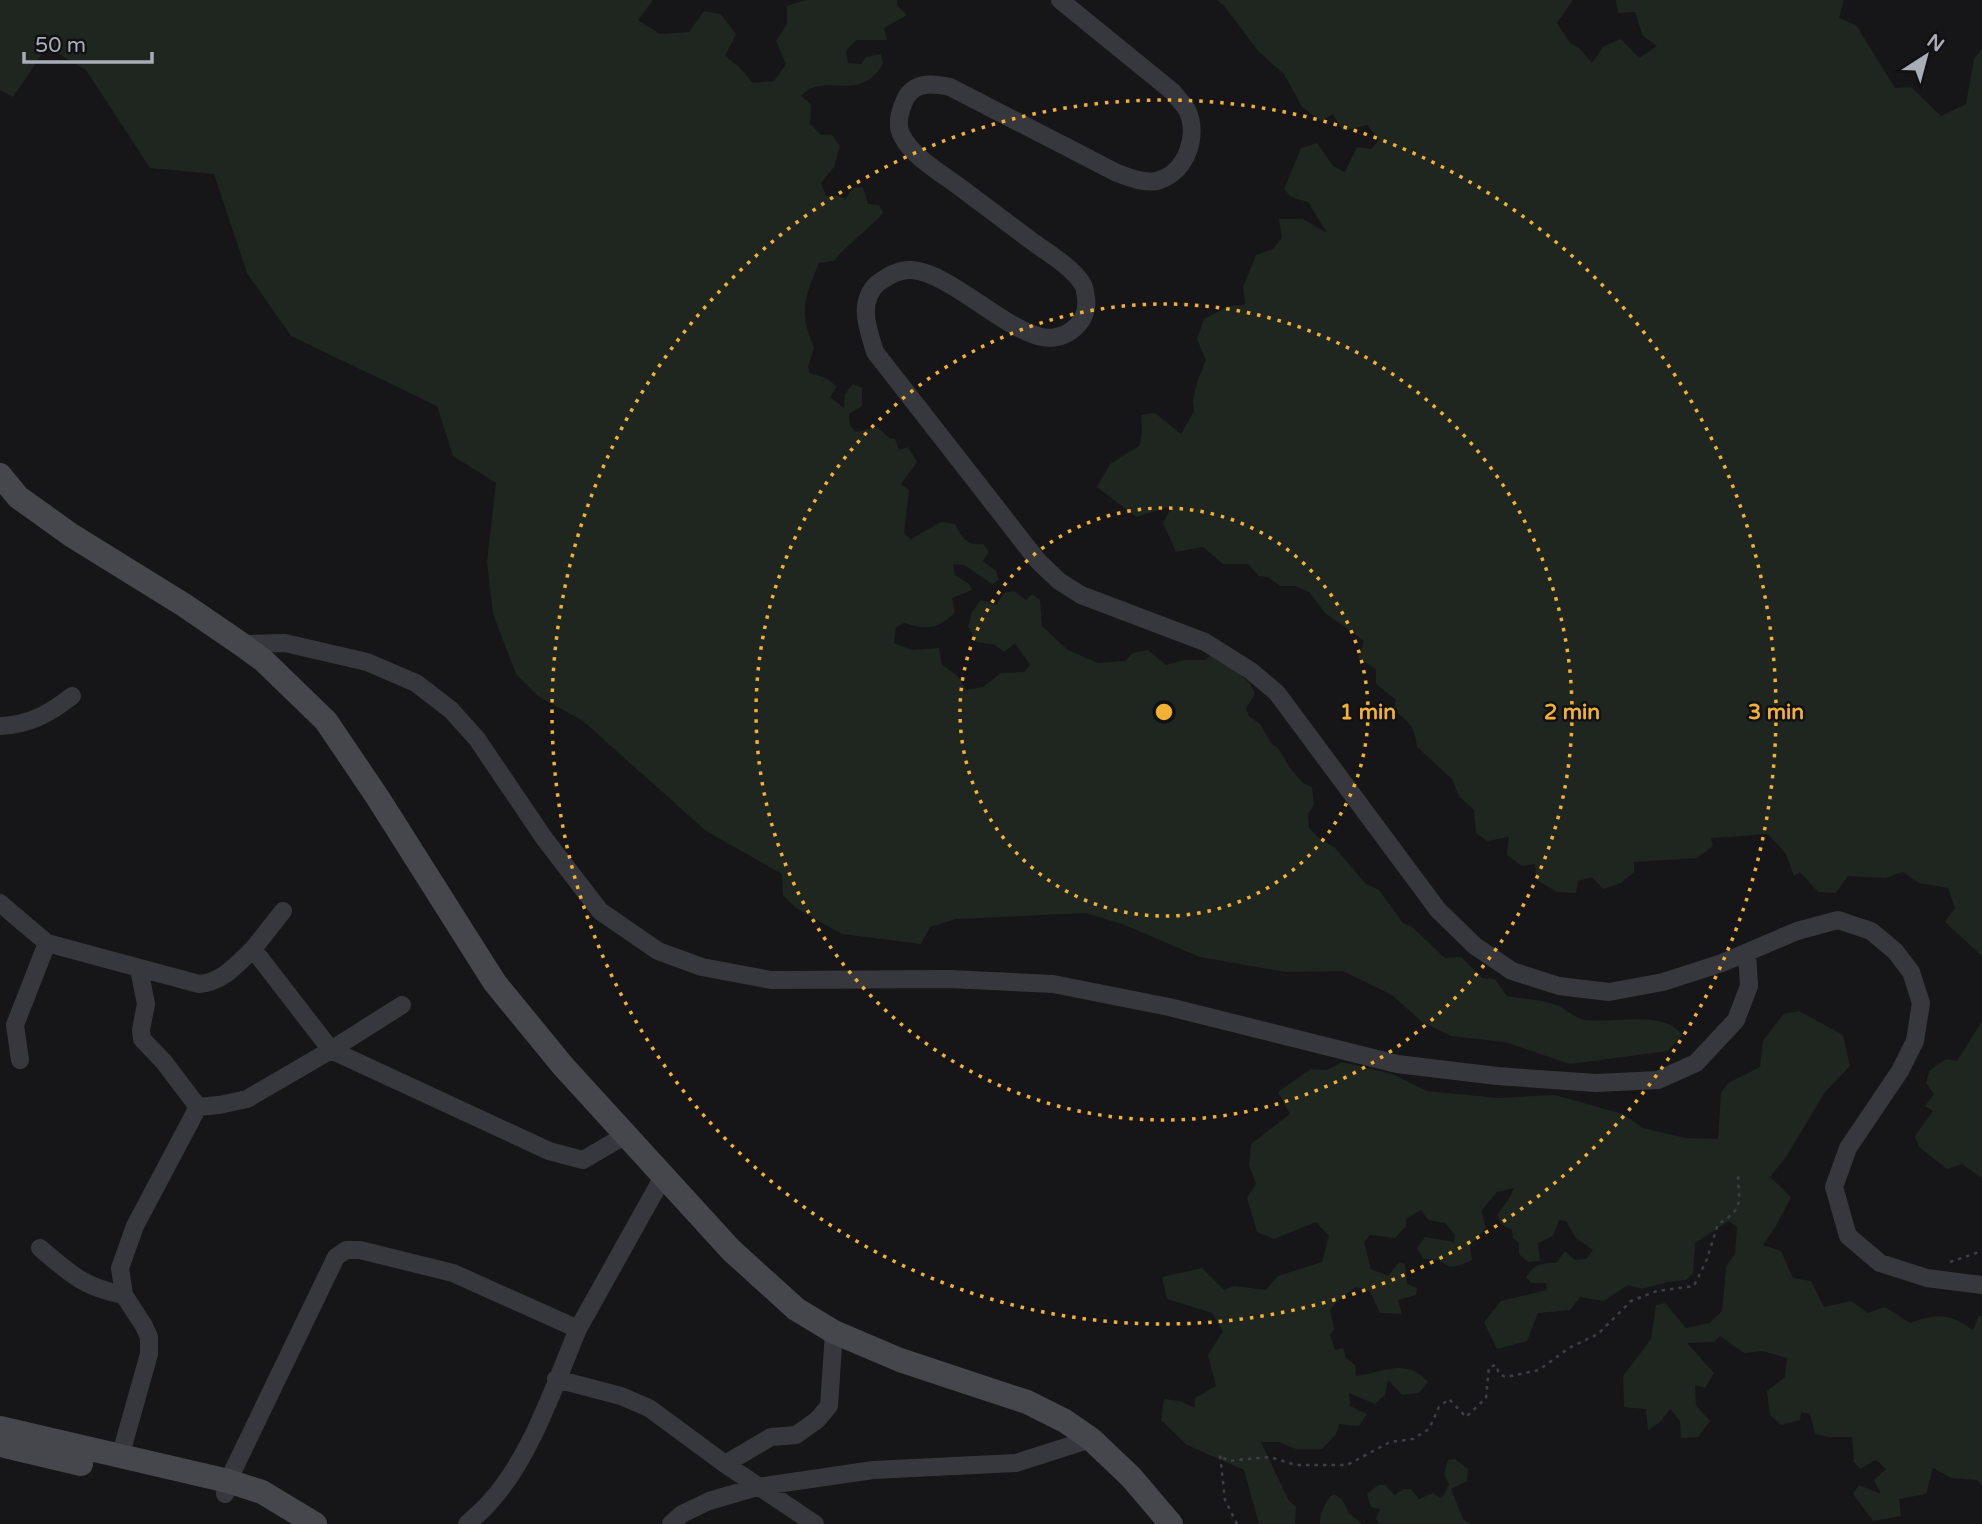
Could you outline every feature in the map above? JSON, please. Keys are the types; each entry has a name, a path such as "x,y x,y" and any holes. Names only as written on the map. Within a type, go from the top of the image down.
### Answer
{"street":[{"path":"1060,0 1173,92 1187,110 1192,136 1186,156 1176,170 1159,180 1136,180 1117,173 950,87 929,83 910,92 900,108 900,134 922,159 1062,264 1084,284 1087,303 1084,317 1074,330 1057,337 1040,337 929,274 910,269 890,274 875,286 866,299 865,323 875,352 1038,561 1059,581 1096,602 1205,642 1240,663 1277,692 1438,910 1484,952 1512,971 1559,986 1609,992 1663,982 1722,963 1797,931 1838,920 1871,931 1895,951 1911,972 1921,1003 1915,1041 1900,1071 1848,1148 1834,1186 1848,1236 1880,1263 1927,1279 1982,1285"},
{"path":"0,475 18,497 71,535 184,605 263,660 326,721 385,807 495,983 563,1066 626,1135 741,1258 796,1308 834,1332 900,1360 1027,1402 1065,1421 1091,1439 1131,1478 1171,1524"},
{"path":"241,644 285,643 367,662 416,683 450,710 477,739 544,838 600,911 658,951 702,967 771,979 950,979 1053,984 1169,1007 1397,1064 1497,1076 1596,1083 1658,1080 1696,1063 1736,1020 1749,986 1747,953"},
{"path":"0,726 20,726 51,712 72,696"},
{"path":"0,903 47,943 199,984 222,978 253,949 283,911"},
{"path":"20,1060 15,1025 47,943"},
{"path":"253,949 331,1050 549,1151 583,1160 626,1135"},
{"path":"139,969 146,1004 142,1039 164,1062 198,1107"},
{"path":"198,1107 247,1099 402,1005"},
{"path":"120,1457 149,1354 149,1338 124,1295 120,1268 135,1226 198,1107"},
{"path":"467,1524 491,1501 509,1477 538,1423 578,1329 664,1175"},
{"path":"40,1248 66,1270 98,1290 124,1295"},
{"path":"227,1487 336,1257 346,1250 360,1250 453,1273 578,1329"},
{"path":"725,1464 771,1437 796,1435 817,1420 829,1406 834,1332"},
{"path":"556,1379 621,1396 649,1408 757,1487 815,1524"},
{"path":"0,1428 120,1457 227,1487 292,1524"},
{"path":"671,1524 682,1514 709,1501 757,1487 873,1470 1016,1463 1091,1439"},
{"path":"0,1445 262,1492 316,1524"}],"path":[{"path":"1237,1524 1225,1500 1220,1455 1228,1461 1270,1457 1296,1465 1347,1465 1390,1441 1413,1439 1429,1429 1439,1407 1449,1399 1466,1418 1486,1398 1489,1367 1496,1365 1499,1374 1506,1377 1539,1370 1569,1348 1598,1334 1631,1301 1657,1292 1694,1286 1707,1259 1717,1224 1734,1215 1738,1207 1738,1171"}],"shaded area":[{"path":"0,0 653,0 638,20 660,34 689,32 704,11 721,14 736,34 725,56 753,83 774,81 786,64 776,41 787,24 787,6 806,0 897,0 897,5 907,15 884,28 887,40 856,40 846,51 848,63 861,64 866,57 881,54 883,64 873,76 863,83 820,86 801,96 811,104 810,124 821,135 832,135 840,146 834,167 821,183 826,196 845,199 853,188 863,187 868,204 879,205 883,213 834,261 819,263 805,305 806,324 814,348 808,367 810,373 828,379 837,387 830,397 844,408 845,394 853,384 862,388 862,406 849,414 850,425 856,432 878,427 889,438 895,439 899,450 908,447 917,462 901,484 909,490 904,533 911,539 941,522 955,524 962,537 969,542 983,544 989,552 983,561 996,571 999,580 992,584 964,565 953,564 955,575 969,584 972,590 952,598 955,612 943,623 925,627 904,623 896,627 894,643 912,650 939,648 942,665 958,676 966,690 983,687 1001,673 1024,672 1030,665 1015,643 1004,652 995,645 977,642 968,627 972,612 981,600 996,605 1004,593 1014,591 1026,600 1032,594 1040,600 1042,626 1068,650 1098,663 1125,661 1133,653 1148,650 1166,665 1217,656 1249,682 1255,694 1246,708 1249,716 1260,724 1271,743 1278,748 1303,783 1312,787 1314,805 1308,814 1309,828 1335,848 1366,884 1379,890 1403,923 1412,927 1445,958 1461,957 1482,978 1495,979 1507,996 1560,1006 1584,1020 1637,1019 1663,1022 1682,1035 1668,1051 1570,1064 1505,1042 1451,1036 1422,1022 1392,995 1343,971 1286,972 1200,957 1122,924 1086,913 956,919 930,927 921,944 842,934 796,908 783,895 782,874 706,831 583,721 538,696 516,674 493,614 487,562 496,483 453,456 437,406 291,336 247,273 214,174 150,168 86,70 47,47 13,97 0,90"},
{"path":"1217,0 1573,0 1557,23 1570,43 1579,48 1592,63 1604,46 1621,39 1639,58 1657,46 1643,36 1635,12 1618,13 1616,0 1844,0 1839,18 1856,25 1895,88 1911,87 1941,116 1966,104 1974,59 1982,49 1982,956 1945,922 1955,908 1948,888 1919,883 1903,872 1885,878 1848,876 1836,893 1818,892 1800,872 1794,876 1786,854 1768,834 1711,838 1713,846 1697,858 1634,862 1634,872 1621,883 1603,889 1592,877 1578,881 1576,893 1557,892 1537,880 1535,864 1522,866 1507,855 1509,837 1487,841 1476,833 1474,810 1459,796 1452,779 1417,747 1410,725 1393,710 1396,700 1376,684 1376,669 1358,658 1364,641 1325,613 1309,592 1295,586 1280,586 1268,577 1259,576 1248,564 1223,564 1203,547 1176,552 1163,523 1172,506 1136,517 1097,487 1110,464 1139,446 1142,433 1141,415 1155,413 1181,434 1194,411 1197,382 1206,360 1197,339 1204,319 1229,306 1245,305 1243,287 1256,255 1273,249 1282,238 1279,219 1303,219 1327,233 1308,202 1291,197 1284,189 1301,148 1317,143 1333,166 1345,172 1357,147 1371,149 1379,140 1367,125 1343,131 1333,114 1321,121 1302,107 1284,74 1259,52"},
{"path":"1799,1011 1843,1035 1850,1066 1825,1092 1786,1157 1770,1177 1791,1197 1763,1245 1781,1251 1793,1278 1811,1281 1824,1307 1851,1301 1868,1313 1885,1307 1910,1323 1928,1317 1943,1316 1957,1320 1973,1330 1979,1316 1982,1316 1982,1486 1977,1480 1951,1478 1933,1468 1926,1494 1899,1499 1901,1516 1873,1521 1853,1494 1859,1485 1881,1494 1874,1480 1886,1469 1876,1460 1860,1469 1854,1462 1852,1437 1815,1434 1810,1414 1801,1412 1800,1420 1781,1425 1770,1415 1767,1391 1785,1377 1787,1358 1762,1351 1744,1353 1720,1336 1714,1342 1687,1343 1714,1373 1705,1388 1695,1385 1696,1405 1710,1421 1698,1437 1681,1438 1680,1421 1670,1409 1660,1422 1648,1430 1646,1409 1624,1407 1623,1376 1651,1339 1656,1305 1665,1303 1686,1328 1710,1323 1722,1311 1726,1267 1735,1254 1737,1227 1729,1221 1695,1243 1693,1273 1686,1280 1641,1289 1628,1285 1604,1301 1580,1297 1570,1310 1538,1313 1527,1341 1497,1349 1484,1322 1501,1301 1547,1290 1546,1283 1531,1283 1526,1277 1532,1269 1542,1264 1556,1263 1565,1251 1575,1260 1586,1259 1593,1250 1576,1238 1566,1221 1559,1220 1553,1236 1538,1243 1540,1261 1528,1262 1519,1254 1519,1243 1513,1238 1512,1230 1501,1224 1497,1215 1514,1188 1497,1192 1481,1211 1486,1227 1470,1244 1472,1260 1463,1264 1451,1266 1439,1260 1423,1259 1417,1248 1425,1237 1454,1242 1455,1235 1445,1223 1428,1220 1421,1210 1406,1219 1406,1226 1395,1238 1370,1235 1364,1242 1371,1269 1388,1276 1399,1262 1405,1264 1407,1284 1417,1288 1416,1295 1398,1300 1402,1314 1380,1313 1370,1291 1356,1287 1337,1301 1330,1310 1334,1330 1330,1335 1335,1350 1343,1348 1346,1358 1355,1365 1356,1376 1403,1368 1420,1374 1428,1382 1419,1393 1402,1395 1388,1380 1385,1395 1375,1404 1349,1393 1350,1406 1367,1414 1359,1426 1339,1424 1336,1434 1322,1449 1296,1449 1279,1442 1261,1442 1289,1501 1296,1507 1295,1524 1259,1524 1244,1470 1187,1445 1161,1420 1164,1399 1180,1401 1195,1408 1195,1398 1216,1386 1208,1355 1223,1331 1212,1313 1167,1299 1162,1277 1202,1268 1224,1290 1234,1286 1266,1290 1278,1276 1322,1262 1329,1236 1316,1222 1274,1239 1257,1232 1247,1198 1256,1184 1249,1165 1251,1144 1290,1114 1278,1092 1311,1069 1327,1070 1342,1062 1392,1074 1427,1091 1497,1098 1555,1095 1623,1114 1643,1128 1685,1138 1718,1139 1721,1093 1728,1083 1760,1067 1763,1041 1783,1014"},
{"path":"1982,1021 1982,1178 1962,1164 1947,1169 1919,1147 1915,1136 1933,1111 1925,1106 1934,1094 1926,1083 1929,1071 1946,1059 1957,1061"},
{"path":"1455,1459 1468,1469 1467,1481 1451,1489 1463,1519 1471,1524 1380,1524 1376,1519 1380,1509 1371,1507 1367,1494 1378,1485 1385,1485 1395,1495 1403,1489 1411,1489 1419,1499 1433,1493 1440,1498 1449,1484 1444,1474 1448,1460"},
{"path":"1334,1494 1342,1499 1349,1513 1362,1524 1320,1524 1324,1507"}]}
